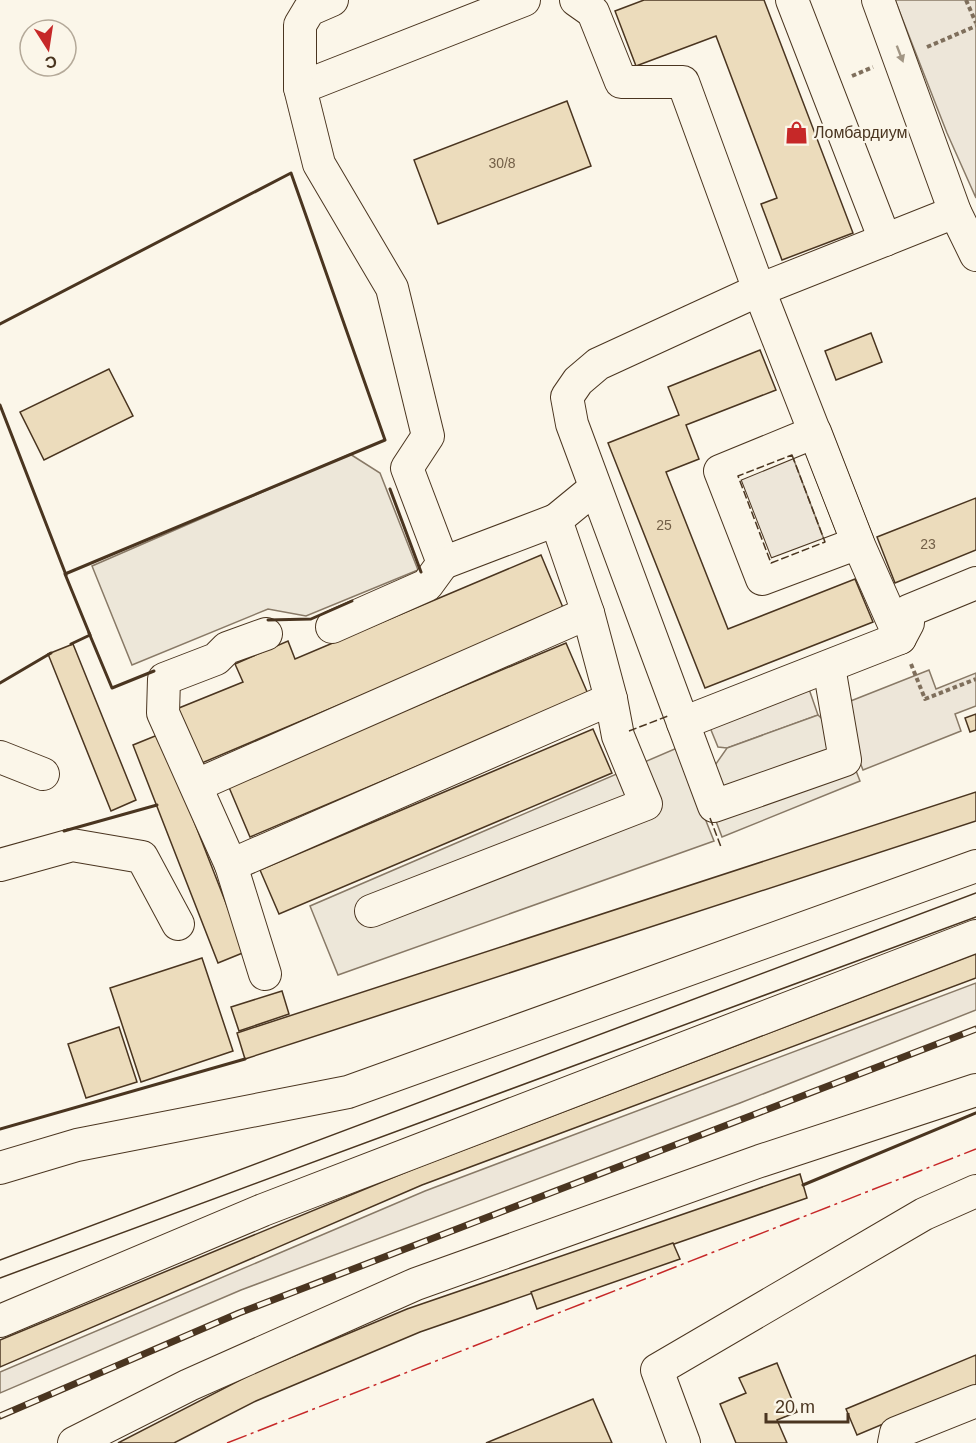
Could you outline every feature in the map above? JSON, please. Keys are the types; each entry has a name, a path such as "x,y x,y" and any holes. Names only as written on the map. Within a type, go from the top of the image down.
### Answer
{"street":[{"path":"332,0 309,10 300,25 300,88 319,164 392,288 428,436 407,468 443,563"},
{"path":"576,0 593,12 621,82 683,82 759,290 858,543 900,638"},
{"path":"792,0 885,240"},
{"path":"878,0 955,212 976,255"},
{"path":"300,88 503,4"},
{"path":"829,667 845,760 714,806 595,488 572,424 567,397 578,381 598,364 759,290 955,212"},
{"path":"816,432 720,471 762,579 858,543"},
{"path":"332,627 427,585 443,563 556,520 595,488"},
{"path":"371,910 646,804 618,736 612,699 588,612 556,520"},
{"path":"683,723 900,638 908,623 908,611 975,585"},
{"path":"197,785 588,612"},
{"path":"265,974 231,865 163,713 164,679 216,659 226,648 266,634"},
{"path":"231,865 612,699"},
{"path":"0,757 43,774"},
{"path":"0,865 72,845 142,857 178,924"},
{"path":"0,1168 77,1145 348,1092 976,866"},
{"path":"0,1321 263,1210 976,936"},
{"path":"74,1443 189,1385 416,1284 771,1158 976,1090"},
{"path":"684,1443 657,1370 924,1214 976,1191"},
{"path":"894,1443 896,1433 976,1401"}],"path":[{"path":"918,50 976,24 966,0"},
{"path":"825,86 877,66"},
{"path":"900,638 924,699 976,679"}],"shaded area":[{"path":"895,0 976,0 976,198 947,133"},
{"path":"350,454 380,473 418,570 306,616 268,609 132,665 92,566"},
{"path":"792,455 825,542 771,563 738,476"},
{"path":"929,670 936,689 976,673 976,706 955,714 961,731 863,770 838,706"},
{"path":"809,689 818,715 727,748 718,747 711,730 715,721"},
{"path":"818,715 844,740 860,781 722,837 702,784 727,748"},
{"path":"677,748 714,841 338,975 310,906"},
{"path":"976,983 976,1010 740,1103 241,1290 0,1393 0,1372 425,1191"}],"building":[{"path":"644,0 764,0 853,233 782,260 761,204 777,198 716,36 636,66 615,11"},
{"path":"567,101 591,166 438,224 414,160"},
{"path":"871,333 882,362 836,380 825,351"},
{"path":"760,350 776,390 686,425 699,459 666,472 728,629 855,579 873,622 705,688 608,443 679,415 668,387"},
{"path":"109,369 133,416 44,460 20,412"},
{"path":"976,498 976,550 895,583 877,537"},
{"path":"541,555 564,610 197,765 174,710 243,682 235,664 288,641 295,659"},
{"path":"566,643 588,694 250,837 228,785"},
{"path":"73,644 136,800 111,811 48,654"},
{"path":"976,714 976,730 970,732 965,718"},
{"path":"593,729 612,773 279,914 260,870"},
{"path":"160,734 245,952 218,963 133,745"},
{"path":"976,792 976,821 245,1059 237,1033"},
{"path":"976,954 976,978 422,1185 0,1367 0,1340 416,1168"},
{"path":"202,958 233,1051 141,1082 110,988"},
{"path":"282,991 289,1014 239,1031 231,1007"},
{"path":"119,1027 137,1082 86,1098 68,1044"},
{"path":"800,1174 807,1198 420,1332 256,1401 174,1443 118,1443 256,1372 407,1309"},
{"path":"673,1243 680,1259 537,1309 531,1292"},
{"path":"976,1355 976,1385 857,1435 846,1409"},
{"path":"777,1363 797,1412 777,1420 787,1443 736,1443 720,1404 746,1393 739,1378"},
{"path":"593,1399 612,1443 486,1443"}],"tram line":[{"path":"0,1260 976,893"},
{"path":"0,1278 976,917"}],"railway":[{"path":"0,1416 239,1313 976,1029"}],"fence":[{"path":"792,455 825,542 771,563 738,476 792,455"},
{"path":"629,731 668,716"},
{"path":"710,818 721,847"}],"wall":[{"path":"0,324 291,173 385,440 65,574 90,635 71,644"},
{"path":"0,405 66,575"},
{"path":"390,489 421,572"},
{"path":"268,620 311,619 352,601"},
{"path":"89,633 112,688 154,671"},
{"path":"0,683 51,653"},
{"path":"64,831 157,805"},
{"path":"0,1129 245,1059"},
{"path":"803,1185 976,1113"}],"power":[{"path":"227,1443 976,1149"}],"place":[{"name":"Ломбардиум","path":"796,132"}]}
